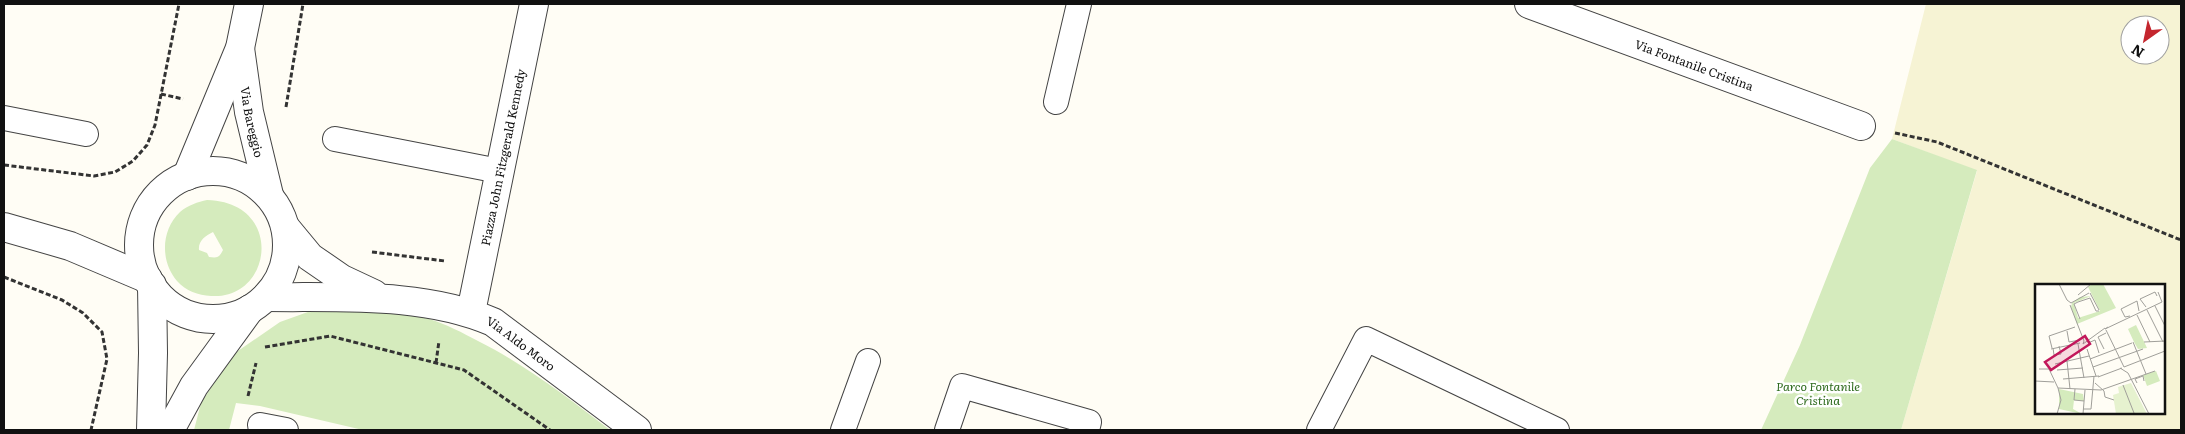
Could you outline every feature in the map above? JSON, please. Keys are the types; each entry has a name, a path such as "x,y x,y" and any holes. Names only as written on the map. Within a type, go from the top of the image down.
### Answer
{"street":[{"name":"Via Bareggio","path":"187,176 240,48 248,4"},
{"name":"Piazza John Fitzgerald Kennedy","path":"471,312 534,4"},
{"name":"Via Fontanile Cristina","path":"1529,4 1861,126"},
{"name":"Via Bareggio","path":"240,48 249,112 269,195"},
{"name":"Via Bareggio","path":"170,430 194,386 258,303 278,282 285,265 288,247 286,228 279,211 269,195 258,185 231,173 201,172 187,176 169,186 154,200 144,218 140,238 141,259 150,282 159,295 175,308 193,315 213,319 232,316 258,303"},
{"path":"4,227 70,246 150,282"},
{"path":"286,228 310,257 342,280 387,299"},
{"name":"Via Bareggio","path":"150,282 153,353 151,430"},
{"name":"Via Aldo Moro","path":"387,299 444,306 471,312 493,322 637,430"},
{"path":"258,303 387,299"}],"lane":[{"path":"1056,102 1079,4"},
{"path":"4,118 86,134"},
{"path":"335,139 499,171"},
{"path":"1319,430 1366,338 1557,430"},
{"path":"844,430 868,361"},
{"path":"947,430 962,386 1089,422 1087,430"},
{"path":"260,424 286,430"}],"path":[{"path":"4,165 94,176 115,172 133,161 147,145 155,125 179,4"},
{"path":"284,116 303,4"},
{"path":"1861,126 1937,142 2181,240"},
{"path":"369,252 446,261 444,306 436,363"},
{"path":"4,277 62,300 83,313 102,332 107,359 91,430"},
{"path":"259,348 330,336 464,370 550,430"},
{"path":"246,405 257,358"}],"shaded area":[{"path":"1926,4 2181,4 2181,430 1901,430 1977,171 1892,139"}],"green space":[{"name":"Parco Fontanile Cristina","path":"1892,139 1977,170 1901,430 1761,430 1800,345 1870,168"},
{"path":"207,200 232,205 249,216 259,232 262,250 258,268 248,283 232,293 211,296 192,292 177,281 171,273 165,255 166,236 174,219 186,207","holes":["213,232 223,250 217,257 209,257 207,253 199,250 199,247 203,239"]},
{"path":"319,308 402,313 429,319 448,326 496,350 530,371 610,430 363,430 260,406 236,403 229,430 194,430 201,403 232,355 280,322"}]}
